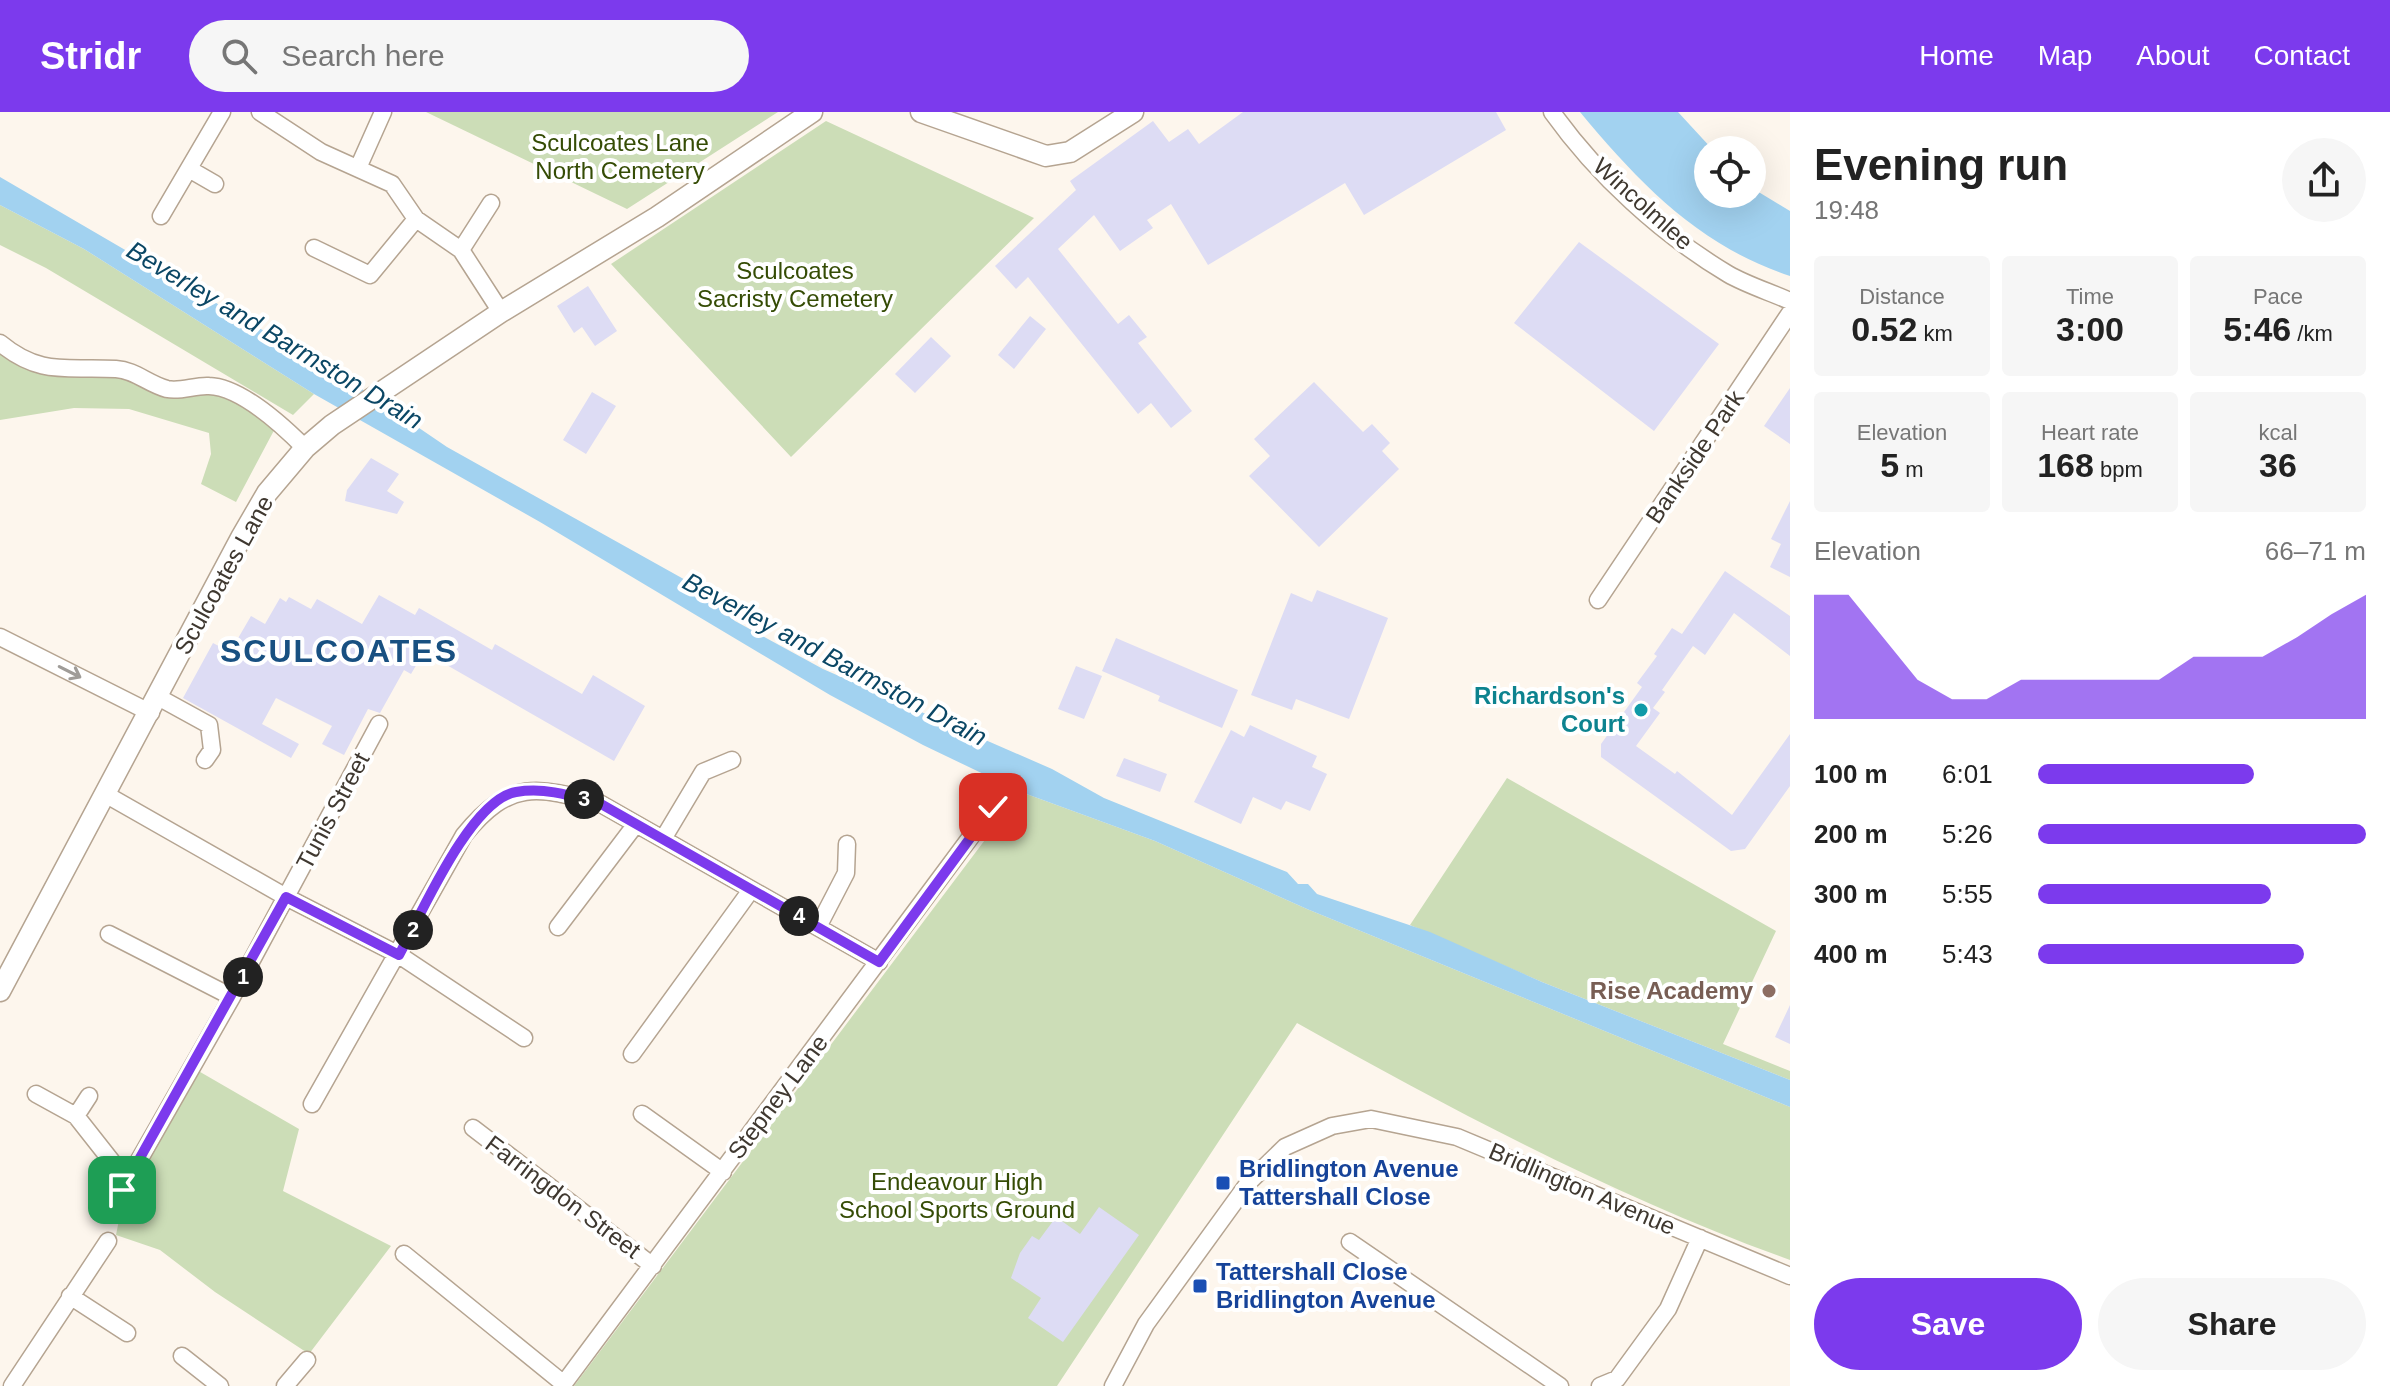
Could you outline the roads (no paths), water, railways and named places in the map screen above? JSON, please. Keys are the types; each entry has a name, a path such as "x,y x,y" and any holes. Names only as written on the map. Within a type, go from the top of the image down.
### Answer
{"street":[{"path":"161,216 222,112"},
{"path":"260,112 321,152 392,184 416,219 461,250 501,312"},
{"path":"358,168 383,112"},
{"name":"Sculcoates Lane","path":"0,991 247,527 267,493 305,448 389,385 657,217 812,112"},
{"path":"921,112 1046,156 1070,152 1133,112"},
{"name":"Wincolmlee","path":"1552,112 1573,141 1660,227 1729,275 1790,301"},
{"path":"189,169 215,184"},
{"path":"461,250 491,203"},
{"path":"314,248 370,275 416,219"},
{"name":"Bankside Park","path":"1598,600 1790,313"},
{"path":"0,343 43,367 117,369 172,390 207,385 224,388 279,421 305,448"},
{"path":"0,637 154,705 209,725 212,750 205,760"},
{"name":"Tunis Street","path":"122,1190 232,997 379,724"},
{"path":"663,839 703,772 732,760"},
{"path":"312,1104 399,955 464,835 483,812 512,793 552,790 601,804 879,962"},
{"path":"105,794 286,897 399,955 524,1038"},
{"name":"Stepney Lane","path":"563,1385 993,807"},
{"path":"558,927 636,824"},
{"path":"818,927 846,873 847,844"},
{"path":"632,1054 751,890"},
{"path":"109,934 232,997"},
{"path":"36,1094 76,1116 113,1163 133,1172"},
{"path":"76,1116 89,1096"},
{"path":"642,1114 723,1172"},
{"name":"Bridlington Avenue","path":"1113,1386 1146,1324 1249,1182 1285,1147 1332,1126 1371,1119 1457,1137 1790,1276"},
{"name":"Farringdon Street","path":"473,1128 653,1266"},
{"path":"1600,1386 1617,1379 1668,1309 1700,1238"},
{"path":"12,1386 108,1241"},
{"path":"1350,1242 1560,1386"},
{"path":"404,1254 563,1385"},
{"path":"70,1296 127,1333"},
{"path":"182,1356 220,1386"},
{"path":"285,1386 307,1360"}],"water":[{"path":"1580,112 1678,112 1700,136 1694,136 1694,208 1766,208 1766,196 1790,211 1790,276 1727,248 1699,230 1625,164"},
{"path":"0,177 350,381 447,447 689,582 735,621 823,669 1052,769 1104,798 1287,872 1298,884 1308,884 1317,894 1430,932 1542,982 1790,1080 1790,1107 1307,909 1155,841 1021,792 923,745 830,695 540,522 314,394 84,249 0,205"}],"place":[{"name":"Richardson's Court","path":"1641,710"},
{"name":"Rise Academy","path":"1769,991"},
{"name":"Bridlington Avenue Tattershall Close","path":"1223,1183"},
{"name":"Tattershall Close Bridlington Avenue","path":"1200,1286"}],"district":[{"name":"SCULCOATES","path":"339,651"}],"park label":[{"name":"Sculcoates Lane North Cemetery","path":"620,157"},
{"name":"Sculcoates Sacristy Cemetery","path":"795,285"},
{"name":"Endeavour High School Sports Ground","path":"957,1196"}],"water label":[{"name":"Beverley and Barmston Drain","path":"275,335"},
{"name":"Beverley and Barmston Drain","path":"835,659"}]}
